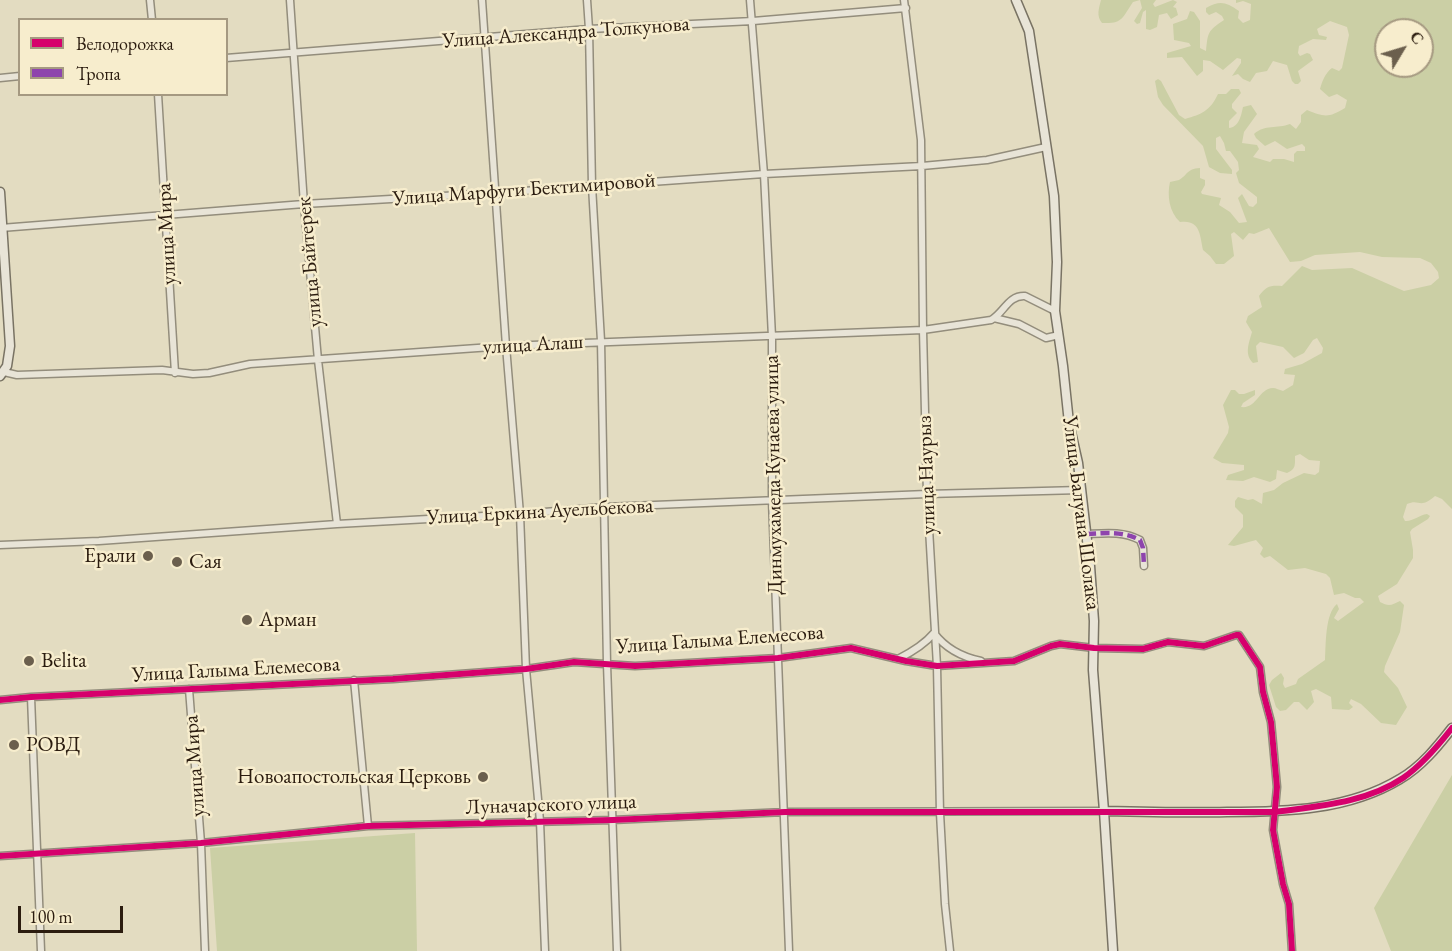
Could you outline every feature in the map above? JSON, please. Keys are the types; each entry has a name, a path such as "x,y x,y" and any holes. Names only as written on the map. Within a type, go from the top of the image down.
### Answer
{"street":[{"path":"150,0 152,18"},
{"name":"улица Байтерек","path":"290,0 304,204 318,360 337,524"},
{"path":"482,0 520,514 526,669 540,821 544,951"},
{"path":"586,0 589,29 592,186 601,341 607,664 617,951"},
{"name":"Динмухамеда Кунаева улица","path":"750,0 764,174 772,337 772,500 789,951"},
{"name":"улица Наурыз","path":"904,0 921,140 927,494 937,666 940,813 950,951"},
{"name":"Улица Балуана Шолака","path":"1016,0 1029,32 1054,196 1057,262 1055,311 1069,423 1078,463 1087,534 1094,621 1093,670 1113,951"},
{"name":"Улица Александра Толкунова","path":"228,58 589,29 753,21 906,8"},
{"path":"0,78 18,76"},
{"name":"улица Мира","path":"158,96 175,373"},
{"name":"Улица Марфуги Бектимировой","path":"1,228 304,204 987,160 1046,147"},
{"path":"0,192 10,346 9,357 2,374"},
{"path":"1055,311 1025,296 1020,296 1008,302 994,318 1019,324 1046,338 1059,335"},
{"name":"улица Алаш","path":"2,374 162,370 193,375 250,364 506,346 923,330 994,318"},
{"path":"162,370 174,360"},
{"name":"Улица Еркина Ауельбекова","path":"0,545 99,541 605,507 1082,490"},
{"path":"1087,534 1123,533 1140,540 1144,566"},
{"path":"898,659 921,646 934,633 946,647 958,654 989,663"},
{"name":"Улица Галыма Елемесова","path":"0,700 393,679 526,669 574,662 635,666 778,658 851,648 937,666 1014,661 1060,644 1143,650 1168,642 1204,646 1236,634 1239,635 1260,667 1263,692 1271,722 1277,787 1275,812"},
{"path":"354,680 368,826"},
{"name":"улица Мира","path":"189,689 201,843 205,951"},
{"path":"30,697 41,951"},
{"path":"1104,811 1275,812 1350,801 1380,790 1403,778 1452,728"},
{"name":"Луначарского улица","path":"0,856 201,843 368,826 614,820 785,812 1104,811"},
{"path":"1275,812 1273,830 1289,904 1292,951"}],"green space":[{"path":"1101,0 1140,0 1133,2 1118,21 1102,23 1098,12"},
{"path":"1140,0 1156,0 1153,4 1155,7 1173,0 1177,2 1173,7 1176,8 1178,15 1171,19 1167,13 1159,15 1157,27 1146,29 1146,10 1143,12 1140,23 1137,24 1134,21 1142,8"},
{"path":"1236,0 1452,0 1452,509 1442,499 1435,496 1423,503 1407,504 1403,517 1405,521 1427,514 1430,516 1410,532 1413,558 1397,584 1378,596 1380,602 1386,605 1400,601 1404,605 1400,632 1384,672 1398,688 1407,707 1396,725 1381,723 1361,704 1351,699 1349,703 1353,707 1349,710 1332,709 1331,697 1316,689 1311,691 1314,702 1307,710 1299,702 1294,702 1286,710 1280,711 1276,707 1269,685 1272,680 1281,673 1285,688 1296,684 1298,679 1325,660 1327,630 1333,608 1337,604 1339,609 1334,618 1338,621 1364,602 1360,598 1344,593 1334,595 1330,578 1326,574 1305,568 1288,570 1270,556 1264,558 1260,554 1263,548 1256,540 1234,546 1228,545 1243,527 1243,515 1235,507 1238,497 1253,499 1262,504 1263,493 1274,490 1304,473 1315,475 1319,472 1320,461 1309,460 1300,454 1295,456 1292,470 1287,473 1277,470 1276,479 1270,482 1254,477 1243,481 1226,480 1228,475 1244,470 1244,465 1222,463 1213,458 1228,433 1229,427 1223,405 1231,390 1244,394 1255,390 1255,395 1241,407 1251,405 1268,389 1283,391 1293,385 1295,375 1284,374 1285,369 1302,364 1322,353 1323,348 1317,338 1304,353 1294,358 1283,347 1260,342 1256,346 1258,362 1253,363 1250,360 1248,352 1252,332 1246,322 1248,316 1262,307 1259,296 1266,288 1282,286 1302,266 1312,270 1352,268 1404,291 1431,285 1439,278 1438,272 1431,263 1420,258 1382,257 1360,252 1315,255 1301,261 1290,262 1269,228 1254,234 1249,233 1243,240 1234,232 1231,234 1234,256 1224,264 1216,264 1203,250 1198,229 1192,223 1180,222 1176,218 1170,203 1170,182 1179,180 1195,169 1200,168 1200,178 1205,180 1202,194 1221,198 1219,205 1230,212 1239,223 1247,222 1238,198 1242,194 1249,206 1253,207 1257,203 1257,197 1239,183 1236,173 1239,170 1238,162 1230,151 1226,151 1220,136 1216,138 1216,149 1232,170 1232,174 1220,173 1209,167 1203,146 1158,97 1155,81 1158,79 1179,115 1185,119 1205,111 1218,94 1226,94 1231,89 1239,89 1241,93 1232,104 1232,108 1237,113 1229,121 1229,128 1237,123 1243,107 1251,105 1257,114 1244,132 1242,143 1257,145 1259,149 1253,157 1270,162 1273,159 1284,159 1294,162 1294,154 1297,151 1305,151 1305,147 1302,144 1287,149 1275,141 1265,146 1254,134 1258,131 1290,124 1296,129 1301,122 1301,115 1307,110 1326,115 1335,114 1345,108 1347,100 1337,94 1329,97 1320,89 1324,78 1332,68 1339,71 1342,68 1349,35 1347,27 1330,21 1317,29 1319,35 1327,37 1326,40 1313,39 1299,46 1300,56 1307,53 1313,60 1298,71 1301,81 1298,84 1292,81 1287,65 1273,61 1267,71 1256,73 1250,82 1238,74 1232,76 1241,63 1241,59 1237,58 1223,70 1210,61 1203,60 1203,71 1197,76 1182,57 1167,58 1167,53 1191,46 1189,43 1174,40 1173,24 1187,19 1190,11 1194,12 1200,21 1200,48 1206,51 1209,33 1224,20 1216,12 1209,15 1206,8 1219,3 1227,4 1239,11 1238,18 1243,23 1250,20 1251,4 1243,1 1236,3"},
{"path":"1452,775 1452,951 1391,951 1374,908"},
{"path":"415,833 417,951 217,951 210,848"}],"marked path":[{"path":"1087,534 1121,534 1140,540 1144,566"}],"cycle path":[{"path":"0,700 393,679 526,669 574,662 635,666 778,658 851,648 937,666 1014,661 1060,644 1094,648 1143,649 1168,642 1204,646 1239,635 1260,667 1263,692 1271,722 1277,787 1273,830 1289,904 1292,951"},
{"path":"0,856 201,843 368,826 613,820 785,812 1275,812 1341,802 1389,786 1417,767 1452,728"}],"place":[{"name":"Ерали","path":"148,556"},
{"name":"Сая","path":"177,562"},
{"name":"Арман","path":"247,620"},
{"name":"Belita","path":"29,661"},
{"name":"РОВД","path":"14,745"},
{"name":"Новоапостольская Церковь","path":"483,777"}]}
